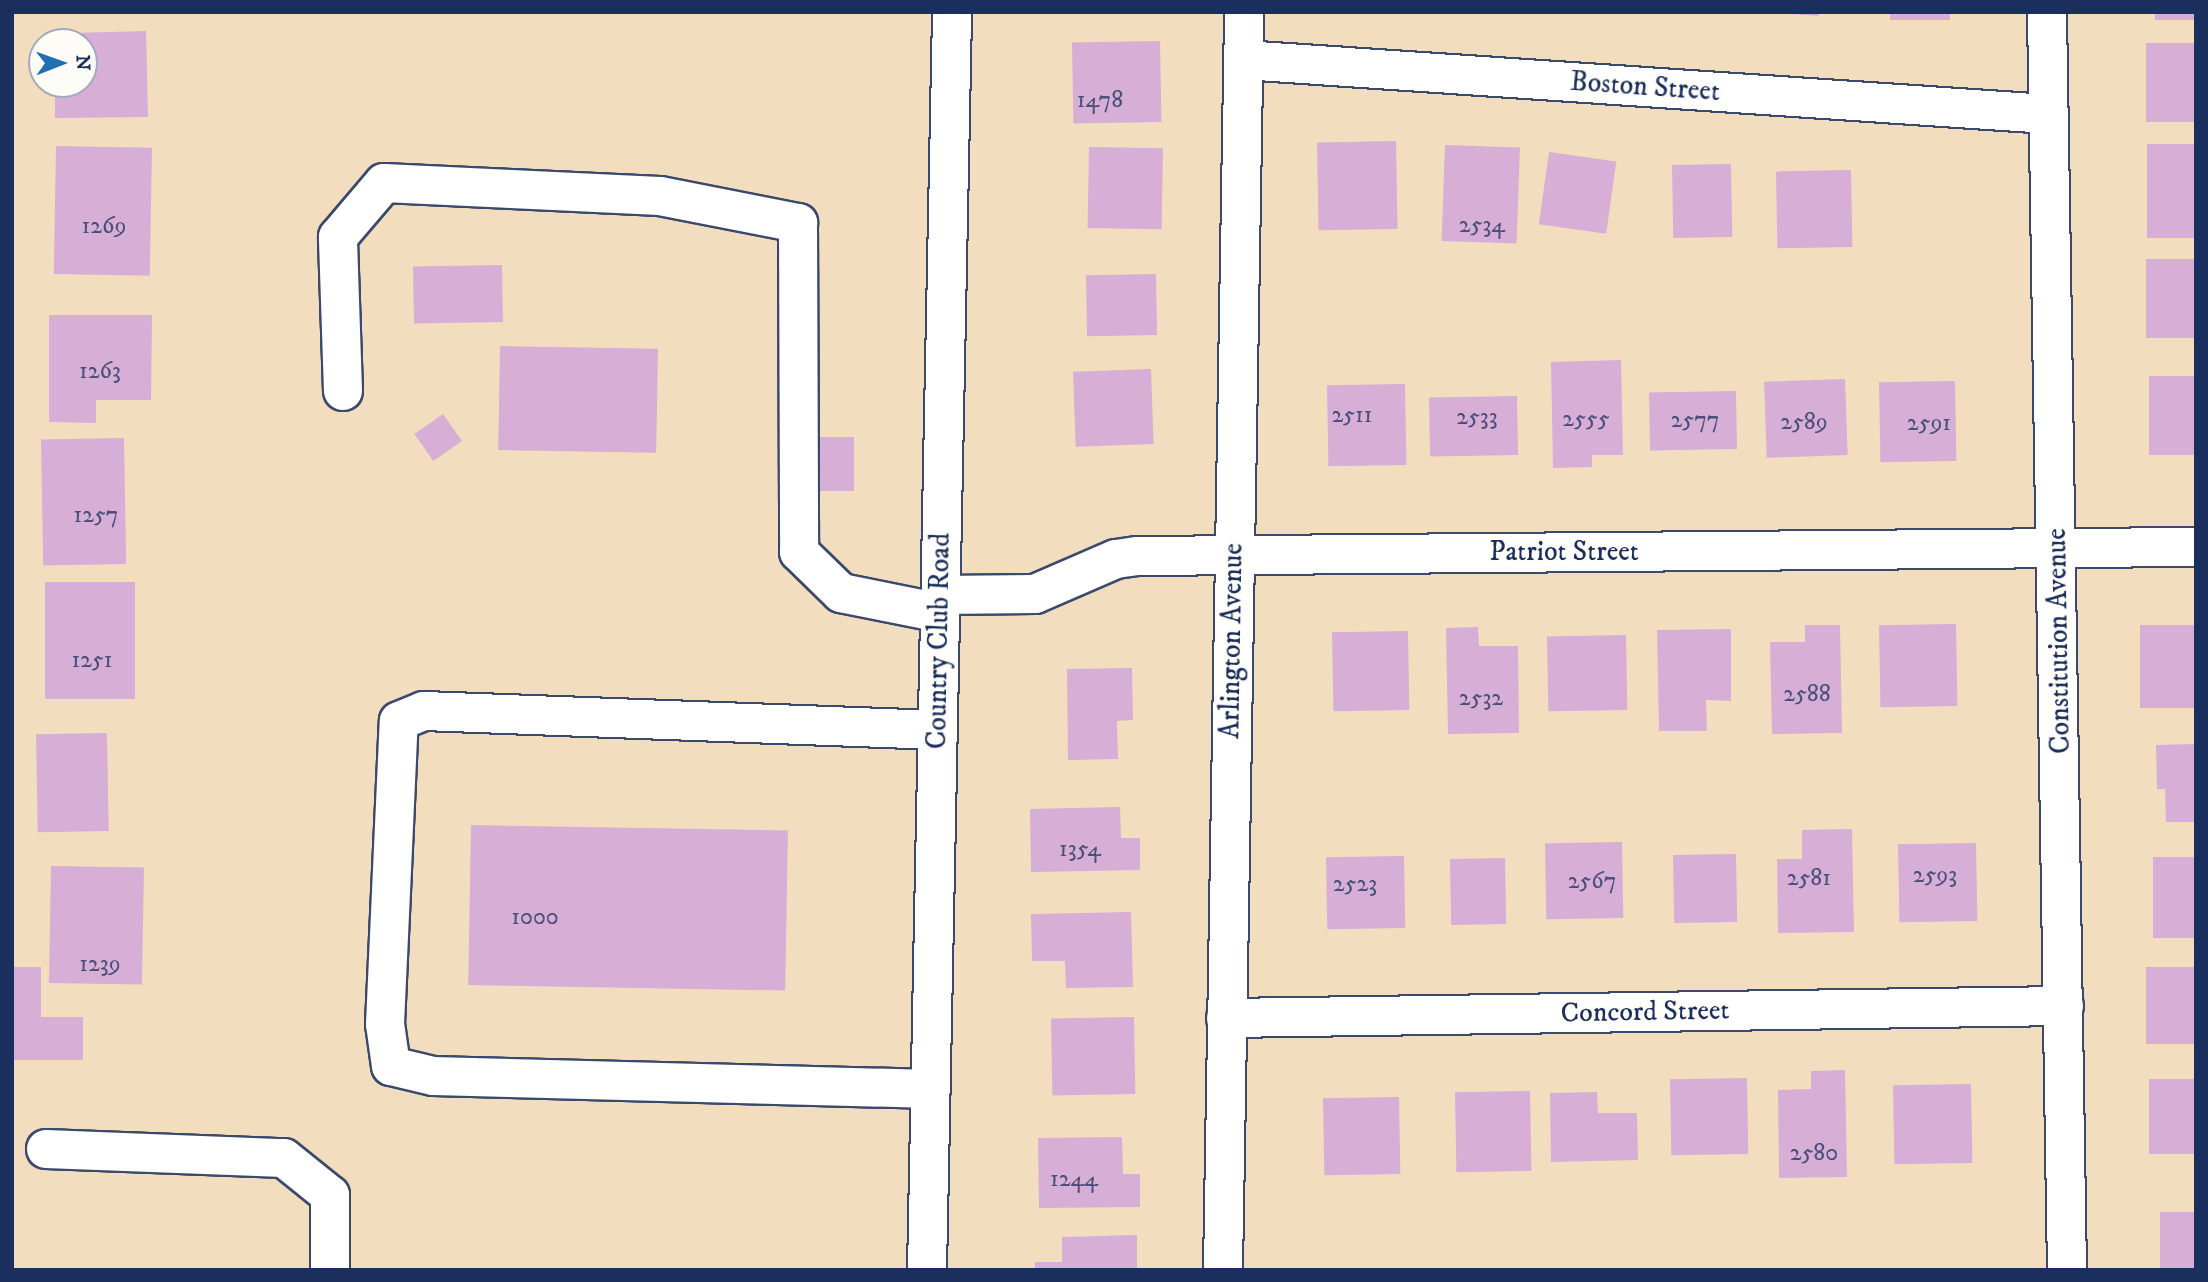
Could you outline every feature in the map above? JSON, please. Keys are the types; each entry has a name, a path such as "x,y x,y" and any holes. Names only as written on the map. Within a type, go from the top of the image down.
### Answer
{"street":[{"name":"Country Club Road","path":"928,1270 952,12"},
{"name":"Arlington Avenue","path":"1223,1270 1244,12"},
{"name":"Constitution Avenue","path":"2047,12 2058,548 2067,1270"},
{"name":"Boston Street","path":"1242,60 2048,114"},
{"name":"Patriot Street","path":"343,391 338,237 384,183 660,196 798,223 799,552 841,593 940,604 1035,594 1116,559 1138,556 2196,547"},
{"path":"931,1089 433,1076 391,1066 385,1024 399,721 424,711 938,730"},
{"name":"Concord Street","path":"1226,1018 2064,1006"},
{"path":"46,1149 284,1158 330,1195 330,1270"}],"building":[{"path":"1792,12 1819,12 1818,16"},
{"path":"1890,12 1950,12 1950,20 1890,20"},
{"path":"2155,12 2196,12 2196,20 2155,20"},
{"path":"146,31 148,117 55,118 55,98 98,98 98,32"},
{"path":"1160,41 1161,122 1073,124 1072,43"},
{"path":"2146,43 2196,43 2196,122 2146,122"},
{"path":"1396,141 1398,229 1319,230 1317,142"},
{"path":"2147,144 2196,144 2196,238 2147,238"},
{"path":"1445,145 1520,148 1517,244 1442,241"},
{"path":"56,146 152,148 150,276 54,274"},
{"path":"1089,147 1163,148 1162,229 1088,228"},
{"path":"1549,152 1616,161 1606,234 1539,224"},
{"path":"1731,164 1732,237 1673,238 1672,165"},
{"path":"1851,170 1852,247 1777,248 1776,171"},
{"path":"2146,259 2196,259 2196,338 2146,338"},
{"path":"502,265 503,322 414,324 413,267"},
{"path":"1156,274 1157,335 1087,336 1086,275"},
{"path":"49,315 152,315 151,400 96,400 96,423 49,422"},
{"path":"500,346 658,349 656,453 498,450"},
{"path":"1621,360 1623,455 1592,455 1592,467 1553,468 1551,362"},
{"path":"1151,369 1154,444 1076,447 1073,372"},
{"path":"2149,376 2196,376 2196,455 2149,455"},
{"path":"1845,379 1848,455 1767,458 1764,382"},
{"path":"1955,381 1956,461 1880,462 1879,382"},
{"path":"1405,384 1406,465 1328,466 1327,385"},
{"path":"1736,391 1737,449 1650,451 1649,393"},
{"path":"1517,396 1518,455 1430,457 1429,398"},
{"path":"443,414 462,441 433,461 414,434"},
{"path":"819,437 854,437 854,491 819,491"},
{"path":"124,438 126,564 43,565 41,439"},
{"path":"45,582 135,582 135,699 45,699"},
{"path":"1956,624 1957,706 1880,707 1879,625"},
{"path":"1805,625 1840,625 1842,733 1772,734 1770,642 1805,642"},
{"path":"2140,625 2196,625 2196,708 2140,708"},
{"path":"1478,627 1479,646 1518,646 1519,733 1448,734 1446,628"},
{"path":"1731,629 1731,701 1706,700 1707,731 1659,731 1657,630"},
{"path":"1408,631 1409,710 1333,711 1332,632"},
{"path":"1626,635 1627,710 1548,711 1547,636"},
{"path":"1132,668 1133,720 1117,721 1118,759 1068,760 1067,669"},
{"path":"107,733 109,831 38,832 36,734"},
{"path":"2196,744 2196,822 2166,822 2165,789 2157,789 2156,745"},
{"path":"1120,807 1121,838 1140,838 1140,870 1031,872 1030,809"},
{"path":"471,825 788,831 785,991 468,985"},
{"path":"1852,829 1854,932 1778,933 1777,859 1802,859 1802,830"},
{"path":"1622,842 1623,918 1546,919 1545,843"},
{"path":"1976,843 1977,921 1899,922 1898,844"},
{"path":"1736,854 1737,922 1674,923 1673,855"},
{"path":"1404,856 1405,928 1327,929 1326,857"},
{"path":"2153,857 2196,857 2196,938 2153,938"},
{"path":"1505,858 1506,924 1451,925 1450,859"},
{"path":"51,866 144,868 142,985 49,983"},
{"path":"1131,912 1133,987 1066,988 1065,961 1032,961 1031,914"},
{"path":"12,967 41,967 41,1017 83,1017 83,1060 12,1060"},
{"path":"2146,967 2196,967 2196,1044 2146,1044"},
{"path":"1134,1017 1135,1094 1052,1095 1051,1018"},
{"path":"1845,1070 1847,1177 1779,1178 1778,1090 1811,1089 1811,1071"},
{"path":"1747,1078 1748,1154 1671,1155 1670,1079"},
{"path":"2149,1079 2196,1079 2196,1154 2149,1154"},
{"path":"1971,1084 1972,1163 1894,1164 1893,1085"},
{"path":"1530,1091 1531,1171 1456,1172 1455,1092"},
{"path":"1597,1092 1598,1113 1637,1113 1638,1160 1551,1162 1550,1093"},
{"path":"1399,1097 1400,1174 1324,1175 1323,1098"},
{"path":"1122,1137 1123,1174 1140,1174 1140,1207 1039,1208 1038,1138"},
{"path":"2160,1212 2196,1212 2196,1270 2160,1270"},
{"path":"1137,1235 1137,1270 1035,1270 1035,1262 1062,1262 1062,1237"}]}
